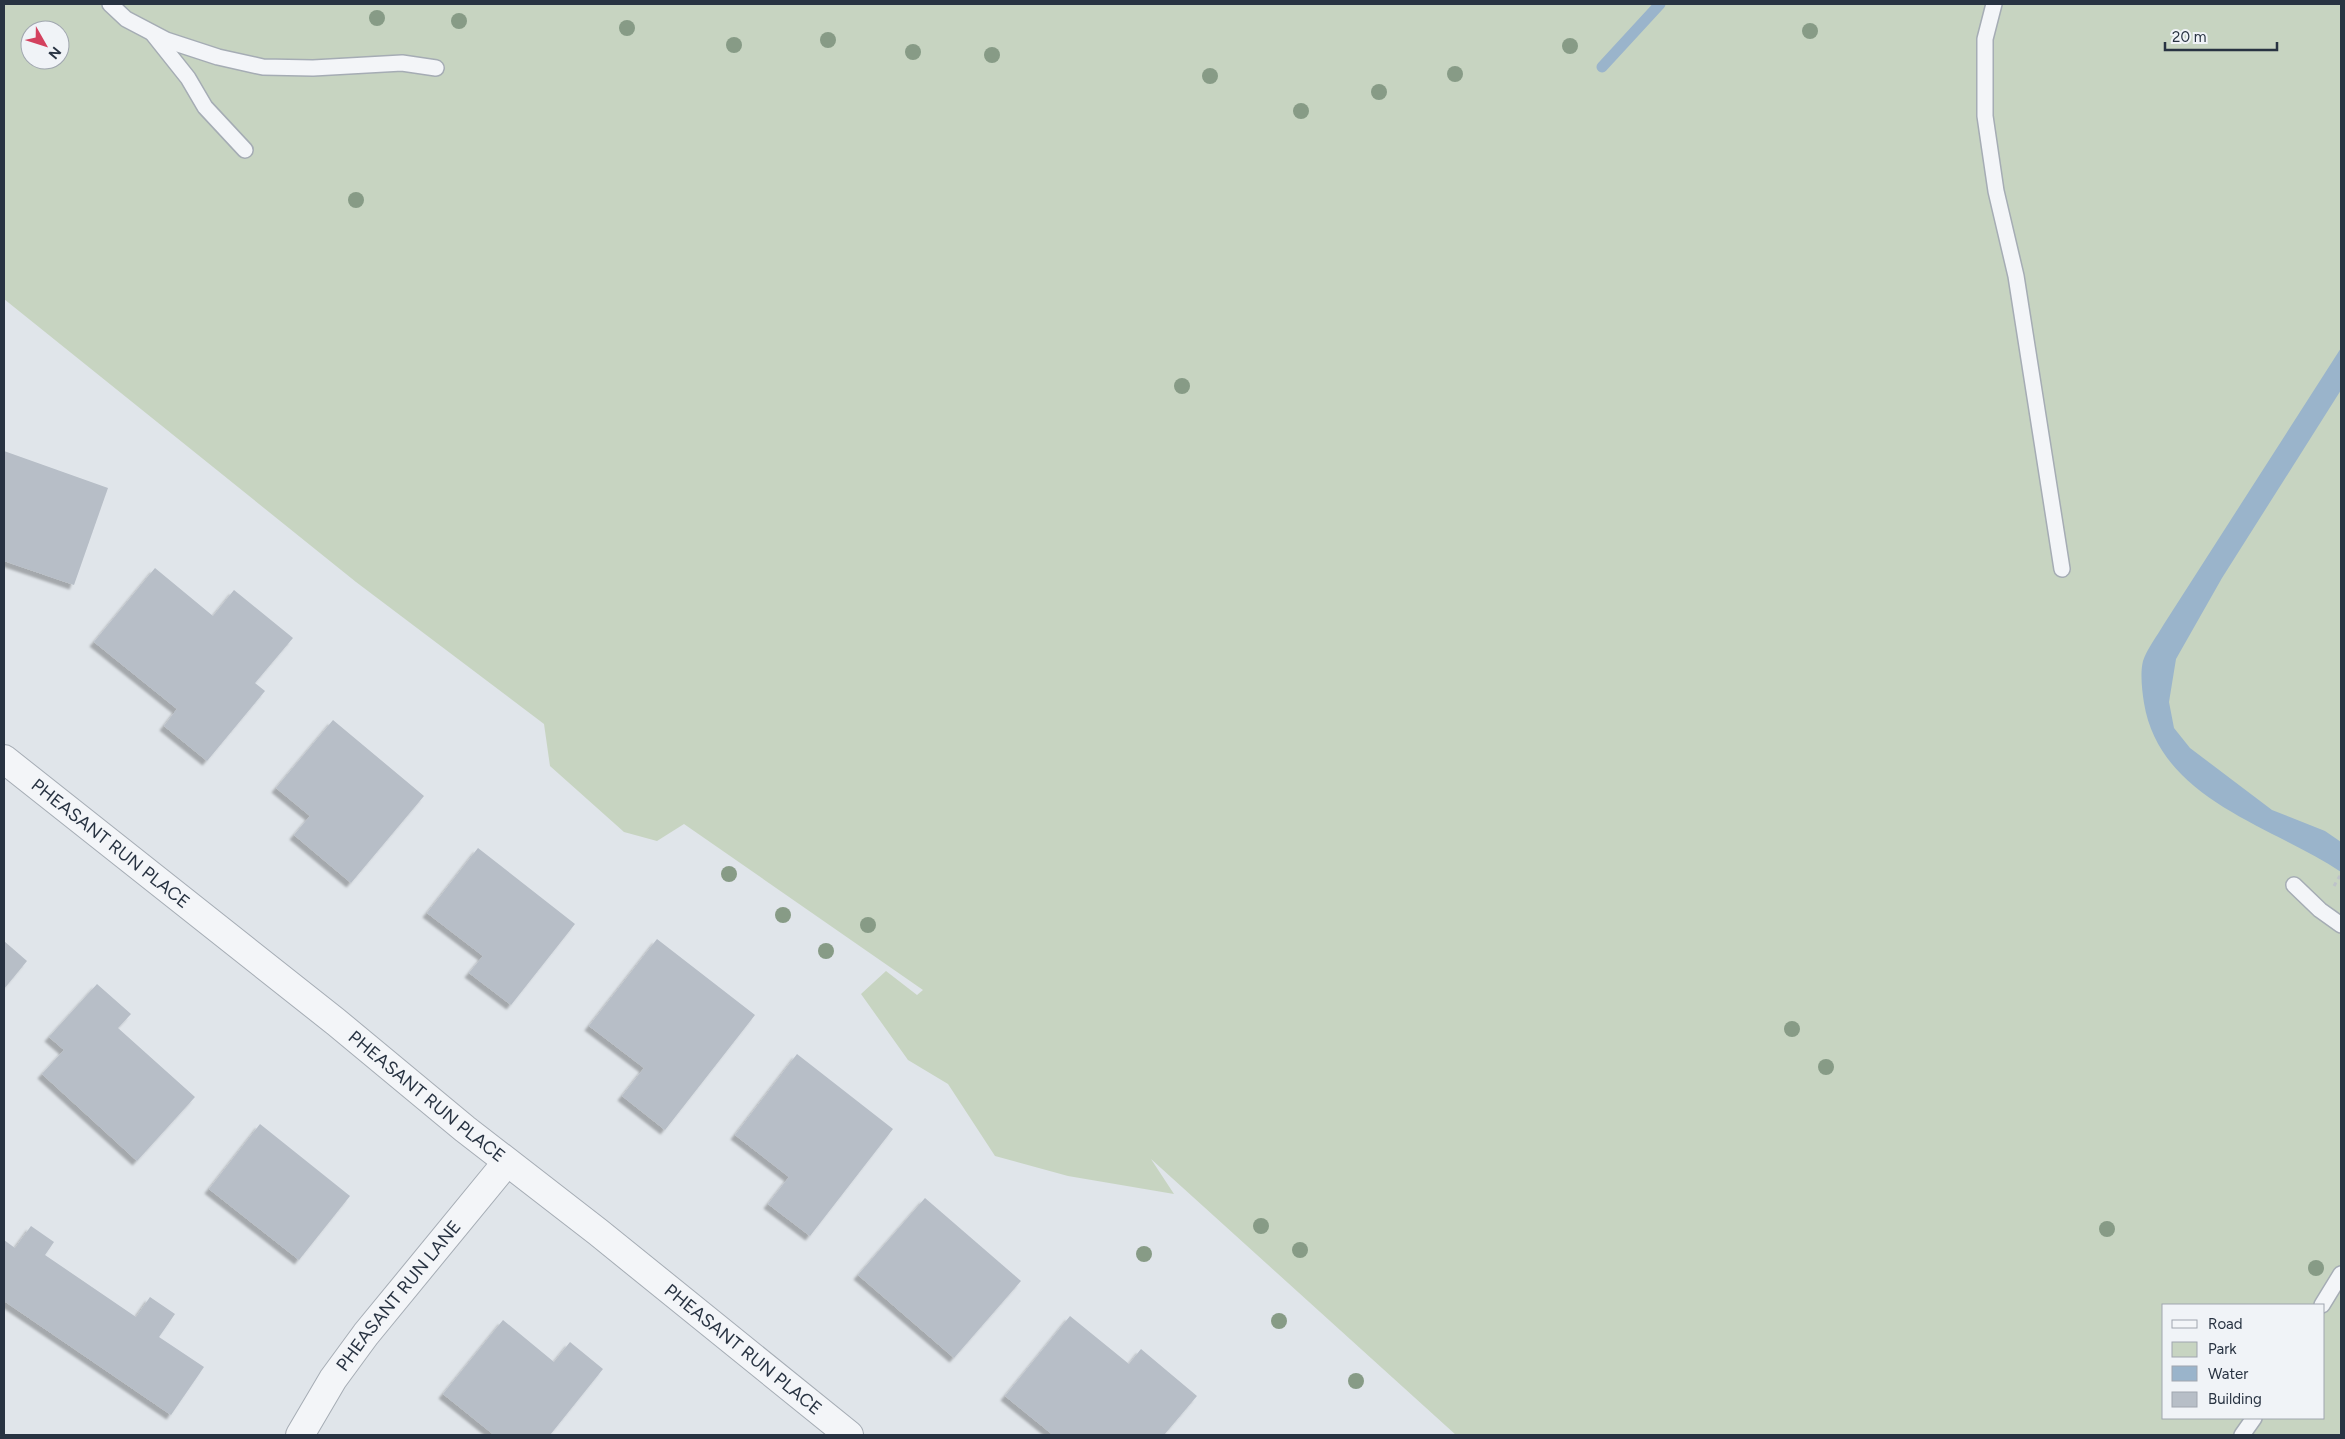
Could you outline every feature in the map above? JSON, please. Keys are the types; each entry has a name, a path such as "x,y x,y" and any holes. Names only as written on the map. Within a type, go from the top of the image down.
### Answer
{"street":[{"name":"PHEASANT RUN PLACE","path":"4,759 336,1022 507,1162 598,1232 849,1435"},
{"name":"PHEASANT RUN LANE","path":"300,1435 333,1379 366,1334 507,1162"}],"lane":[{"path":"110,4 126,18 166,40 218,57 263,67 313,68 402,62 436,68"},
{"path":"1994,4 1985,39 1985,116 1996,191 2016,276 2062,569"},
{"path":"150,32 188,78 205,107 245,150"},
{"path":"2294,885 2320,910 2341,925"},
{"path":"2323,1304 2341,1274"},
{"path":"2242,1435 2253,1419"}],"green space":[{"path":"4,4 2341,4 2341,1435 1456,1435 1151,1159 1174,1194 1068,1176 995,1156 948,1084 908,1060 861,994 886,971 917,995 923,990 684,824 657,841 624,832 550,766 544,724 356,582 4,299"}],"water":[{"path":"2341,348 2341,390 2222,578 2176,659 2169,702 2174,728 2190,748 2272,810 2325,831 2341,842 2341,872 2222,806 2195,787 2172,764 2154,736 2144,703 2141,676 2143,661 2152,642"}],"building":[{"path":"4,451 108,488 74,585 4,561"},
{"path":"155,568 213,616 234,590 293,638 255,683 265,691 207,761 164,726 177,709 94,642"},
{"path":"333,720 424,796 351,883 294,835 310,816 276,788"},
{"path":"478,848 575,924 511,1005 469,973 483,956 427,913"},
{"path":"657,939 755,1015 665,1130 622,1096 644,1068 589,1026"},
{"path":"4,941 27,961 4,989"},
{"path":"97,984 131,1014 118,1028 195,1097 137,1161 42,1074 64,1050 49,1037"},
{"path":"797,1054 893,1129 810,1236 768,1204 789,1177 735,1135"},
{"path":"260,1124 350,1196 299,1260 209,1189"},
{"path":"925,1198 1021,1281 954,1358 858,1275"},
{"path":"31,1226 54,1242 45,1255 136,1317 150,1297 175,1314 159,1337 204,1367 171,1415 4,1301 4,1240 15,1248"},
{"path":"1070,1316 1129,1364 1141,1349 1197,1396 1164,1435 1053,1435 1005,1396"},
{"path":"503,1320 554,1362 570,1342 603,1369 550,1435 494,1435 443,1394"}],"waterway":[{"path":"1602,67 1660,4"}]}
